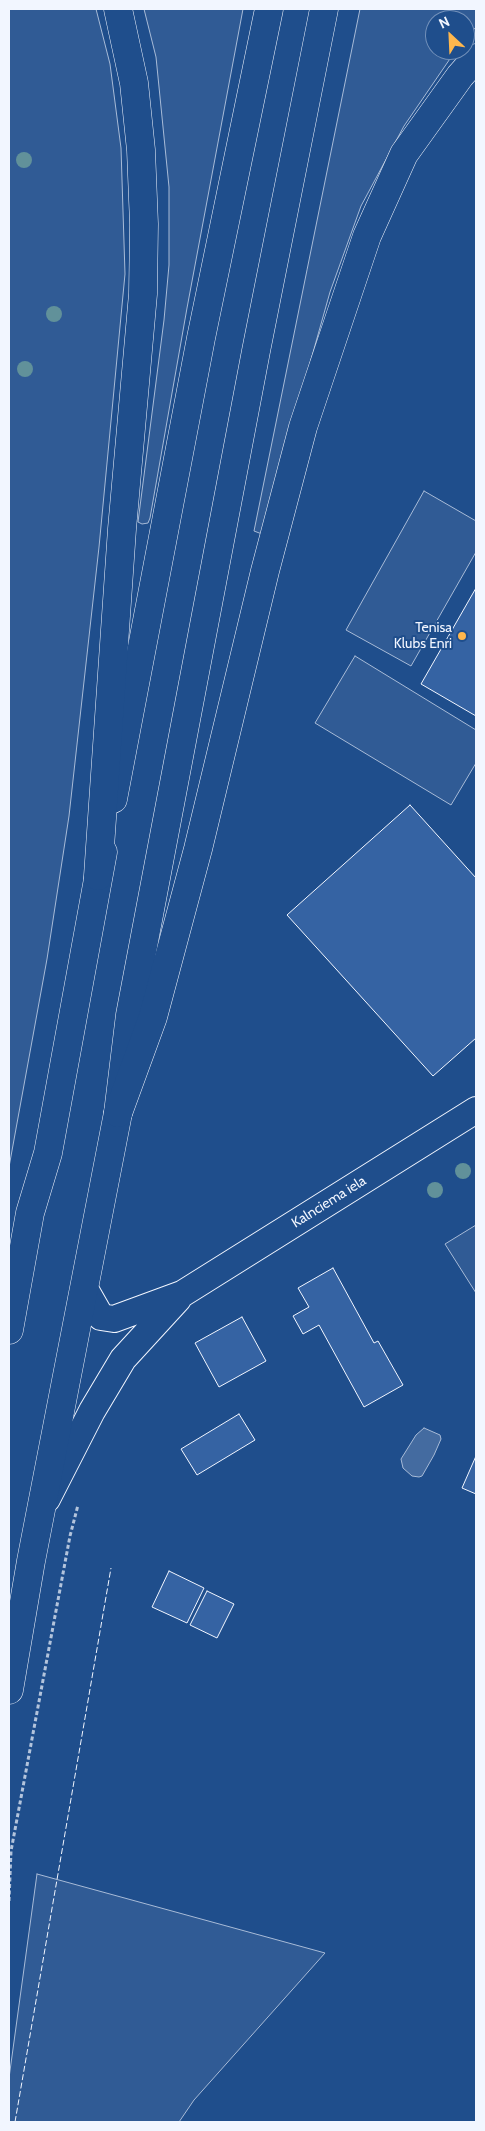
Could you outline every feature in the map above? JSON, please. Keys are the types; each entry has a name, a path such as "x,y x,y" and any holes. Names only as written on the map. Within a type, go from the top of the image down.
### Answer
{"main road":[{"path":"98,876 122,529 143,294 144,224 141,150 134,84 118,9"},
{"path":"9,1330 30,1213 48,1153 98,876 200,338 269,9"},
{"path":"9,1690 41,1511 118,1113 134,996 252,370 324,9"},
{"path":"118,1113 153,1018 198,848 265,571 303,427 367,236 404,154 460,76 476,58"}],"street":[{"name":"Kalnciema iela","path":"85,1289 101,1317 114,1319 182,1294 476,1110"},
{"name":"Kalnciema iela","path":"41,1511 92,1411 123,1359 182,1294"}],"path":[{"path":"9,1901 11,1851 70,1536 79,1501"}],"shaded area":[{"path":"9,9 96,9 110,64 121,148 125,274 99,547 69,816 47,959 9,1167"},
{"path":"144,9 243,9 150,518 148,523 142,524 138,522 164,320 169,265 169,187 156,57"},
{"path":"360,9 476,9 475,28 475,10 425,10 425,60 449,60 404,126 361,206 330,292 262,534 254,531"},
{"path":"424,491 476,521 476,552 411,666 346,630"},
{"path":"355,656 476,730 476,763 451,805 315,723"},
{"path":"476,1225 476,1293 445,1244"},
{"path":"424,1428 440,1435 441,1439 422,1476 412,1476 403,1468 401,1459 416,1435"},
{"path":"37,1874 325,1953 194,2100 179,2122 9,2122 9,2078"}],"building":[{"name":"Tenisa Klubs Enri","path":"476,588 476,716 421,684"},
{"path":"410,805 476,878 476,1038 433,1076 287,915"},
{"path":"333,1268 374,1343 378,1341 403,1385 364,1407 319,1325 303,1334 293,1316 309,1307 298,1288"},
{"path":"242,1317 266,1361 219,1387 195,1343"},
{"path":"239,1414 255,1440 197,1475 181,1449"},
{"path":"476,1456 476,1494 462,1488"},
{"path":"169,1571 204,1588 187,1623 152,1607"},
{"path":"207,1591 234,1604 217,1638 190,1625"}],"fence":[{"path":"15,2122 111,1568"}],"place":[{"name":"Tenisa Klubs Enri","path":"462,636"}]}
